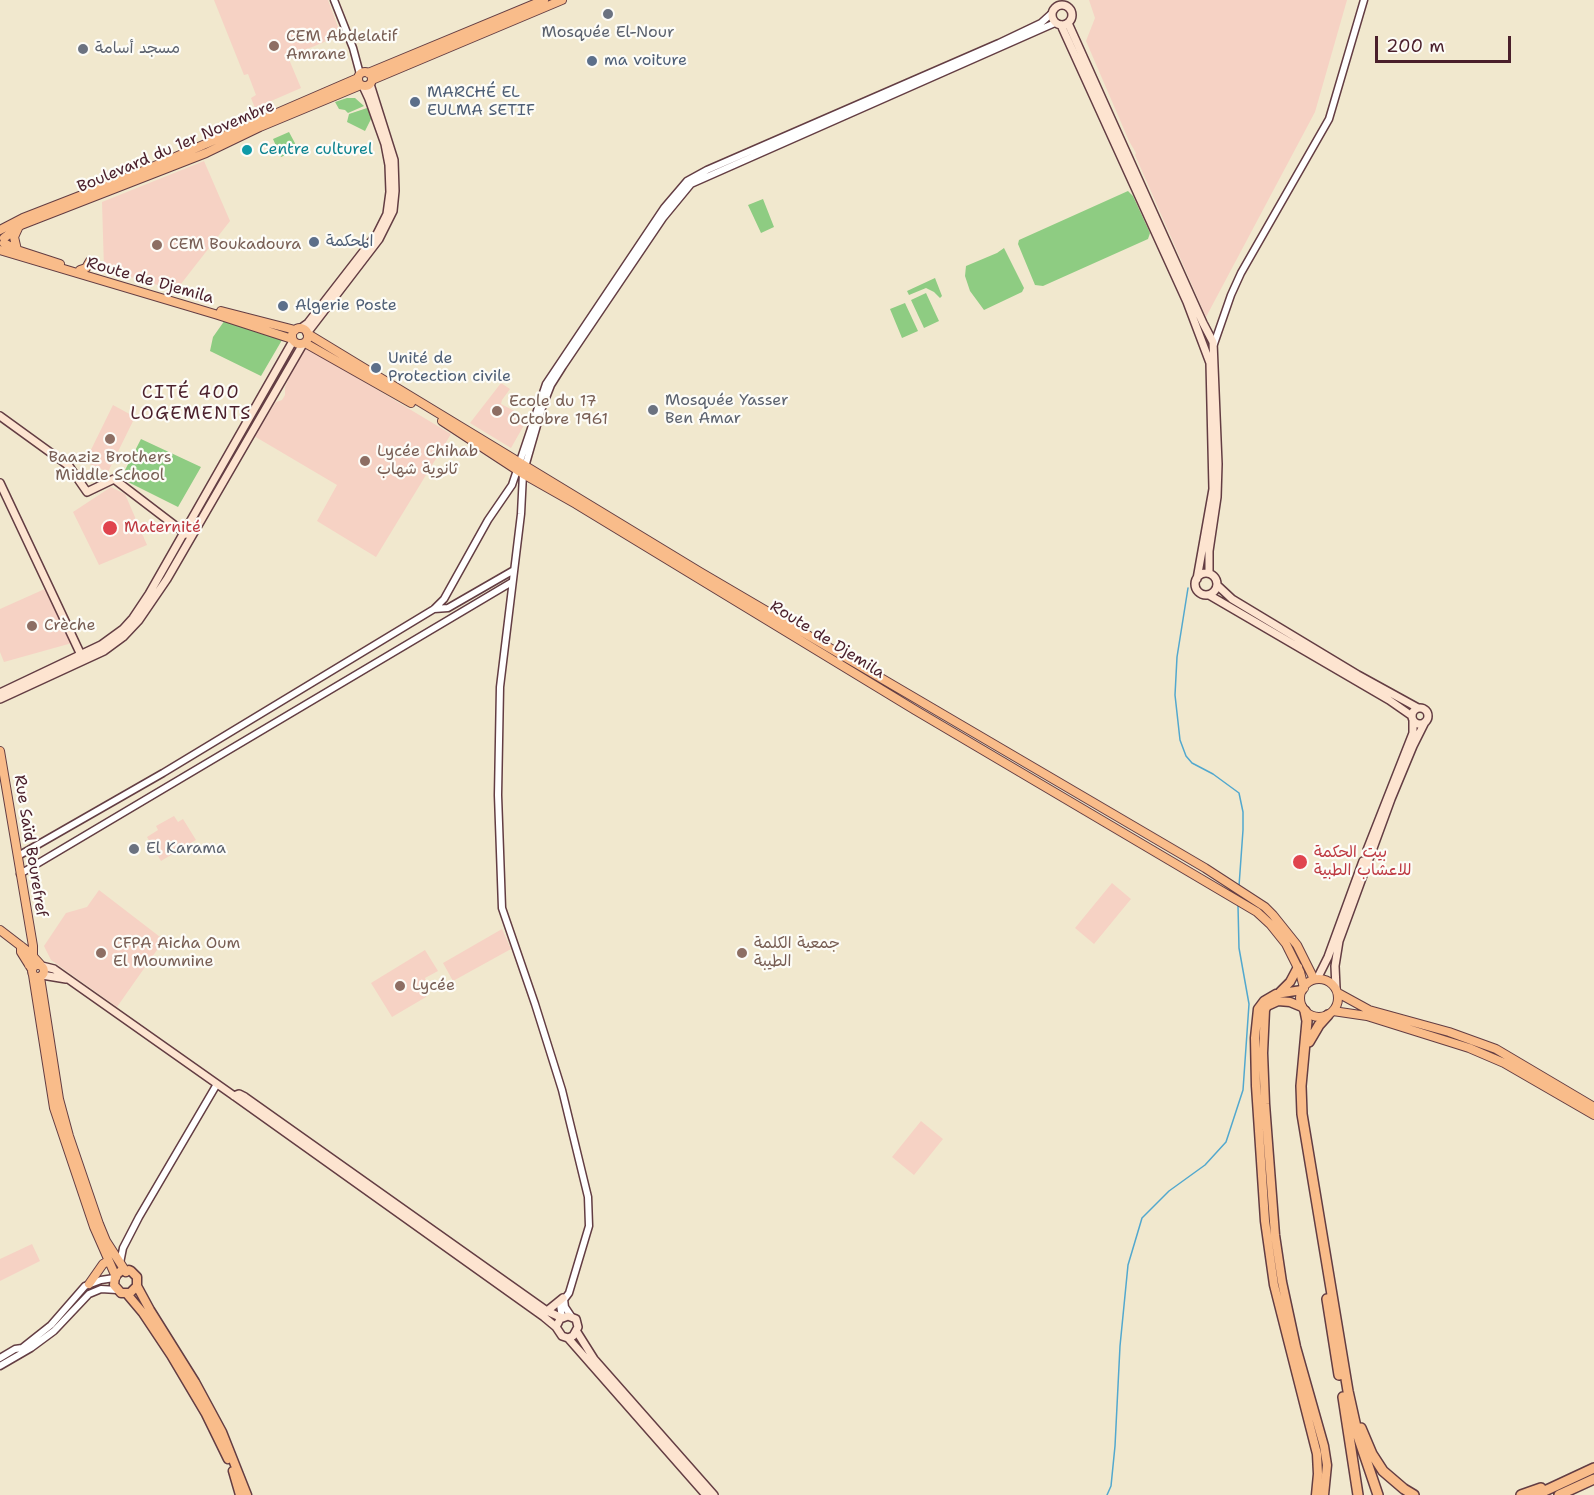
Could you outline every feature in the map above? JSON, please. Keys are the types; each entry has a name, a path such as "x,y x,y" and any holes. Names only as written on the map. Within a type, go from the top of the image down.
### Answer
{"highway":[{"path":"1298,967 1290,982 1280,992 1264,1001 1258,1009 1255,1064 1260,1161 1274,1285 1317,1454 1316,1495"},
{"path":"1280,992 1303,989"},
{"path":"1324,1495 1327,1471 1324,1446 1296,1347 1275,1235 1263,1053 1265,1010 1267,1006 1278,1001 1290,1002 1304,1009 1308,1021 1300,1086 1302,1114 1322,1240 1358,1436 1378,1495"},
{"path":"1305,1050 1319,1025 1331,1013"},
{"path":"1322,1240 1322,1267 1358,1495"},
{"path":"127,1294 137,1286 138,1280 136,1274 129,1270 126,1272 122,1270 115,1278 114,1284 117,1290 127,1294 143,1312 206,1414 226,1453 240,1495"},
{"path":"137,1286 217,1422 247,1495"},
{"path":"1344,1365 1361,1429 1372,1454 1391,1478 1414,1495"},
{"path":"1344,1406 1373,1495"},
{"path":"1536,1495 1594,1468"},
{"path":"1559,1495 1594,1479"},
{"path":"1521,1495 1535,1489 1558,1485"}],"main road":[{"path":"365,79 544,0"},
{"path":"365,79 562,0"},
{"path":"1051,0 1052,11 1061,24 1214,344 1213,482 1197,590 1389,700 1418,724 1425,722"},
{"path":"1052,11 1061,2 1069,8 1072,13 1071,18 1061,24"},
{"path":"1061,24 1187,302 1203,349 1213,366 1218,464 1217,497 1209,551 1209,573"},
{"path":"0,693 101,645 123,629 133,618 188,535 303,335 385,229 393,211 395,191 391,158 369,99 365,79"},
{"name":"Boulevard du 1er Novembre","path":"1,240 23,218 206,153 365,79"},
{"name":"Boulevard du 1er Novembre","path":"1,240 19,226 50,210"},
{"path":"17,250 14,237 19,226"},
{"name":"Route de Djemila","path":"1,240 17,250 80,270 220,310 303,335 298,344 293,340 218,315 1,240"},
{"path":"80,270 86,268 90,261"},
{"path":"0,699 104,651 123,637 153,602 293,340 292,334 303,335 520,468 873,671 1205,868 1265,908 1283,926 1297,945 1316,979"},
{"path":"1199,339 1210,335"},
{"path":"1203,349 1214,344"},
{"path":"3,418 69,466 87,492 114,479 188,535"},
{"name":"Route de Djemila","path":"520,468 943,727 1257,912 1277,932 1298,967 1303,989"},
{"path":"0,483 81,655"},
{"path":"1197,579 1203,573 1209,573 1215,577 1217,585 1232,599 1358,675 1427,712 1428,718 1413,746 1388,808 1339,941 1335,966 1338,1003 1331,1013"},
{"path":"1209,595 1217,585"},
{"path":"1316,979 1328,957 1397,768 1413,733 1414,711 1418,708"},
{"name":"Rue Saïd Bourefref","path":"0,751 35,967"},
{"path":"0,930 21,946 35,967 61,1105 99,1224 126,1272"},
{"path":"35,967 67,979 556,1327 561,1336 568,1338 706,1495"},
{"path":"35,967 54,1108 87,1208 115,1278"},
{"path":"1594,1107 1560,1091 1504,1063 1459,1044 1361,1015 1331,1013 1316,1017 1304,1009 1300,999 1303,989 1307,983 1316,979 1328,980 1337,990 1369,1010 1449,1032 1496,1049 1560,1091 1594,1115"},
{"path":"234,1096 239,1094 245,1097 547,1311 562,1317 571,1317 578,1324 577,1332 594,1359 714,1495"},
{"path":"89,1284 103,1264 108,1261"},
{"path":"547,1311 564,1298"},
{"path":"556,1327 562,1317"},
{"path":"568,1338 577,1332"}],"street":[{"path":"334,0 365,79"},
{"path":"1214,344 1241,273 1329,119 1364,0"},
{"path":"562,1317 560,1307 568,1293 588,1226 588,1197 562,1090 506,922 501,899 498,772 500,687 522,498 520,468 546,384 659,216 687,181 707,170 999,43 1041,23 1052,11"},
{"path":"18,856 163,773 434,609 447,595 488,520 508,492 520,468 555,378 663,218 687,187 707,176 1061,24"},
{"path":"508,492 522,498"},
{"path":"434,609 448,608 514,570"},
{"path":"20,874 512,582"},
{"path":"120,1263 126,1242 217,1084"},
{"path":"113,1252 126,1242"},
{"path":"0,1358 15,1349 22,1348 51,1325 89,1284 115,1278"},
{"path":"0,1366 54,1331 89,1294 101,1289 117,1290"},
{"path":"564,1298 565,1307 571,1317"}],"shaded area":[{"name":"CEM Abdelatif Amrane","path":"214,0 328,0 341,35 288,57 301,88 255,108 251,98 256,95 248,74 244,75"},
{"path":"1089,0 1347,0 1315,112 1206,317 1086,41 1095,18"},
{"name":"CEM Boukadoura","path":"204,161 230,221 177,289 104,269 102,202"},
{"name":"Lycée Chihab ثانوية شهاب","path":"306,347 451,434 376,557 317,521 337,485 254,436 276,402 282,400 285,395 285,387 296,362"},
{"name":"Ecole du 17 Octobre 1961","path":"501,383 510,389 501,404 528,418 511,448 470,423"},
{"name":"Baaziz Brothers Middle School","path":"113,405 135,417 108,472 85,462"},
{"name":"Maternité","path":"111,487 125,494 147,545 99,565 73,512"},
{"name":"Crèche","path":"47,588 72,643 4,662 0,652 0,609"},
{"path":"174,816 178,822 183,819 196,840 161,861 147,837 158,830 156,826"},
{"path":"1112,883 1131,899 1094,944 1075,928"},
{"name":"CFPA Aicha Oum El Moumnine","path":"99,890 164,940 117,1007 51,960 44,946 66,913 87,907"},
{"path":"502,929 511,949 453,981 443,963"},
{"name":"Lycée","path":"425,950 438,971 425,978 429,989 426,997 392,1017 371,983"},
{"path":"921,1121 943,1139 914,1175 892,1157"},
{"path":"32,1244 40,1261 0,1281 0,1259"}],"green space":[{"path":"355,98 364,106 348,113 339,109 335,102"},
{"path":"367,108 372,117 365,131 347,122 349,114"},
{"path":"289,132 297,147 295,151 281,157 273,139"},
{"path":"1128,191 1133,196 1150,233 1148,239 1043,286 1035,285 1018,244 1019,240"},
{"path":"763,199 774,227 761,233 748,205"},
{"path":"1004,248 1024,288 1022,292 984,310 970,291 965,276 966,266"},
{"path":"935,278 942,296 940,298 926,288 909,295 907,291"},
{"path":"926,293 939,321 924,328 911,300"},
{"path":"905,303 918,331 902,338 890,309"},
{"path":"225,320 274,334 282,340 261,376 210,351 213,337"},
{"path":"141,439 201,467 178,507 128,482 124,472"}],"waterway":[{"path":"1188,588 1177,657 1175,695 1180,740 1186,756 1192,763 1213,774 1239,793 1243,812 1239,886"},
{"path":"1107,1495 1111,1486 1115,1446 1120,1346 1128,1265 1142,1218 1169,1191 1205,1165 1226,1142 1243,1090 1249,1004 1239,948 1238,906"}],"place":[{"name":"Mosquée El-Nour","path":"608,14"},
{"name":"CEM Abdelatif Amrane","path":"274,46"},
{"name":"مسجد أسامة","path":"83,49"},
{"name":"ma voiture","path":"592,61"},
{"name":"MARCHÉ EL EULMA SETIF","path":"415,102"},
{"name":"Centre culturel","path":"247,150"},
{"name":"المحكمة","path":"314,242"},
{"name":"CEM Boukadoura","path":"157,245"},
{"name":"Algerie Poste","path":"283,306"},
{"name":"Unité de Protection civile","path":"376,368"},
{"name":"Mosquée Yasser Ben Amar","path":"653,410"},
{"name":"Ecole du 17 Octobre 1961","path":"497,411"},
{"name":"Baaziz Brothers Middle School","path":"110,439"},
{"name":"Lycée Chihab ثانوية شهاب","path":"365,461"},
{"name":"Maternité","path":"110,528"},
{"name":"Crèche","path":"32,626"},
{"name":"El Karama","path":"134,849"},
{"name":"بيت الحكمة للاعشاب الطبية","path":"1300,862"},
{"name":"CFPA Aicha Oum El Moumnine","path":"101,953"},
{"name":"جمعية الكلمة الطيبة","path":"742,953"},
{"name":"Lycée","path":"400,986"}],"district":[{"name":"CITÉ 400 LOGEMENTS","path":"191,403"}]}
